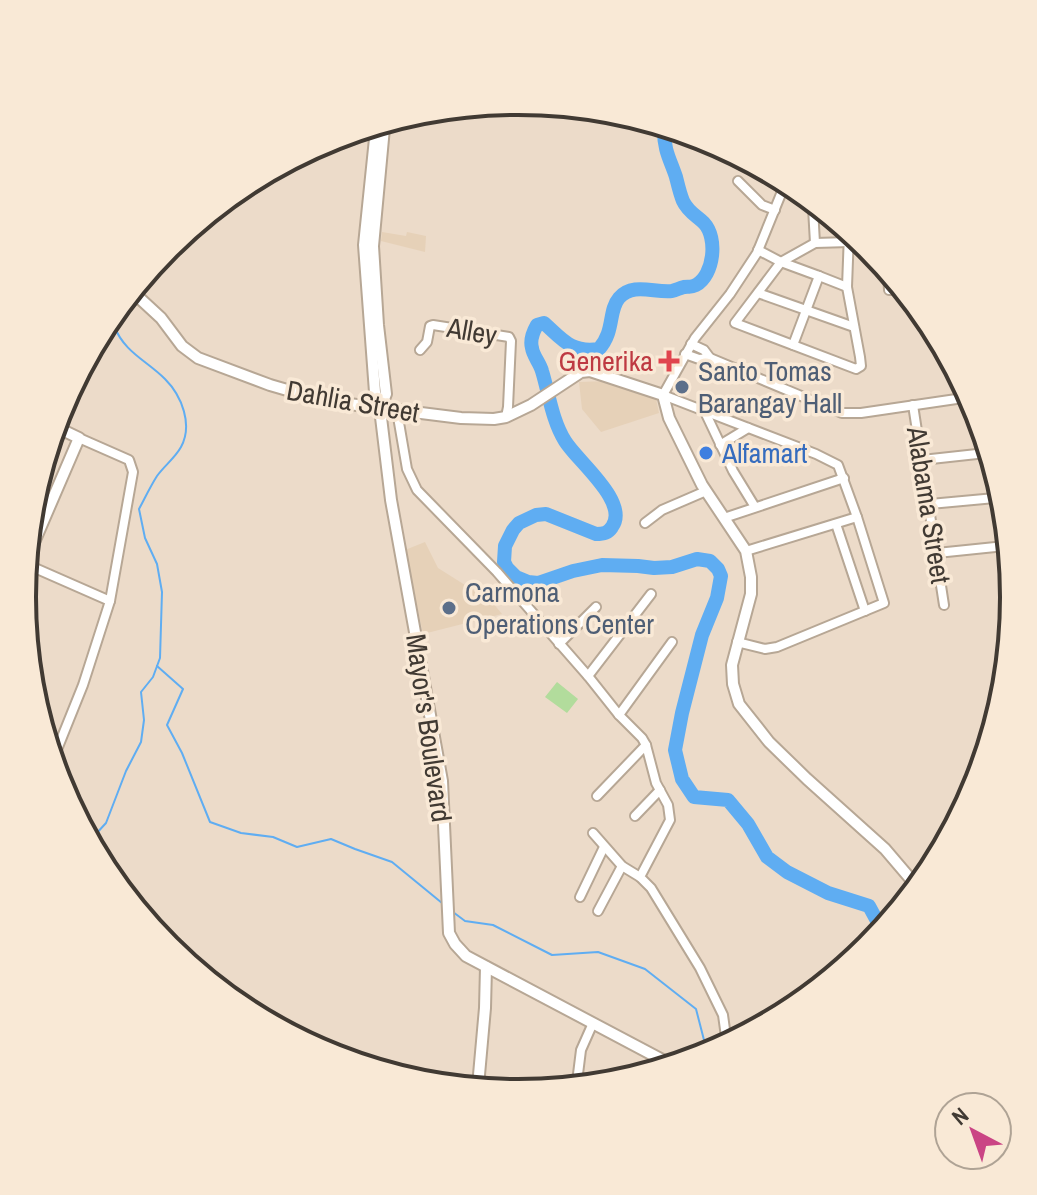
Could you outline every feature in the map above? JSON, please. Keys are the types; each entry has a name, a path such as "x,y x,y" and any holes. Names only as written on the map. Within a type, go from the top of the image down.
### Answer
{"main road":[{"name":"Mayor's Boulevard","path":"380,409 386,394 373,246 383,134"},
{"name":"Mayor's Boulevard","path":"375,137 364,245 375,392 380,409 391,500 442,781 449,933 466,956 660,1059"},
{"name":"Dahlia Street","path":"140,299 161,318 182,346 198,358 270,385 325,401 461,418 494,419 506,417 548,395 581,372 590,371 663,395"},
{"path":"663,395 674,430 706,491 746,551 751,594 732,665 739,704 807,779 885,849 910,879"},
{"path":"42,525 79,438 66,432"},
{"path":"479,1078 486,967"}],"street":[{"path":"738,181 763,205 775,210"},
{"path":"737,642 765,649 777,647 884,603 838,465 663,395 691,344 730,294 758,250 782,193"},
{"path":"813,216 815,243"},
{"path":"841,238 815,243 781,262 735,323 856,369 861,366 847,287 849,246"},
{"path":"758,250 847,287"},
{"path":"793,345 819,276"},
{"path":"758,293 854,327"},
{"name":"Alley","path":"420,350 427,342 430,326 433,325 509,337 506,417"},
{"path":"691,344 704,350 710,358"},
{"path":"685,354 699,359 710,358 842,413 958,399"},
{"name":"Alabama Street","path":"913,405 944,605"},
{"path":"397,411 407,469 417,490 497,572 646,745 656,783 668,805 670,820 640,877"},
{"path":"705,412 755,507"},
{"path":"720,445 748,428"},
{"path":"59,744 83,685 110,601 133,472 129,460 79,438"},
{"path":"922,460 979,454"},
{"path":"724,518 844,478"},
{"path":"645,523 662,510 706,491"},
{"path":"930,504 991,498"},
{"path":"746,551 857,517"},
{"path":"836,524 865,611"},
{"path":"937,553 998,547"},
{"path":"37,569 110,601"},
{"path":"588,676 651,594"},
{"path":"559,644 596,607"},
{"path":"619,715 672,642"},
{"path":"597,796 646,745"},
{"path":"635,816 660,790"},
{"path":"593,833 622,866 651,888 700,968 723,1015 725,1033"},
{"path":"580,897 604,847"},
{"path":"598,911 622,866"},
{"path":"578,1076 581,1050 593,1023"}],"shaded area":[{"path":"382,232 426,236 425,252 381,241"},
{"path":"608,381 655,394 659,413 601,432 582,409 579,382"},
{"path":"425,542 438,568 492,602 502,614 423,634 405,550"}],"green space":[{"path":"557,682 578,699 567,713 545,697"}],"waterway":[{"path":"665,138 683,201 704,223 711,238 712,256 707,273 696,285 672,291 637,289 625,293 613,309 607,335 599,349 574,347 544,323 537,325 531,342 565,441 600,482 614,506 616,517 609,531 596,534 546,514 536,515 519,523 513,530 505,546 504,562 516,577 538,583 602,565 654,568 672,567 697,559 710,561 721,576 682,713 675,750 682,779 694,797 728,800 748,824 767,857 787,872 828,893 869,906 877,921"},
{"path":"97,832 106,823 141,742 144,720 141,692 153,677 160,658 162,592 157,564 145,538 139,509 157,476 181,447 186,429 181,402 171,386 130,350 116,330"},
{"path":"157,666 183,689 167,725 210,822 241,833 273,837 297,847 331,839 392,862 442,903"},
{"path":"453,912 465,921 493,925 552,955 598,952 645,969 696,1009 704,1040"}],"place":[{"name":"Generika","path":"669,361"},
{"name":"Santo Tomas Barangay Hall","path":"682,387"},
{"name":"Alfamart","path":"706,453"},
{"name":"Carmona Operations Center","path":"449,608"}]}
